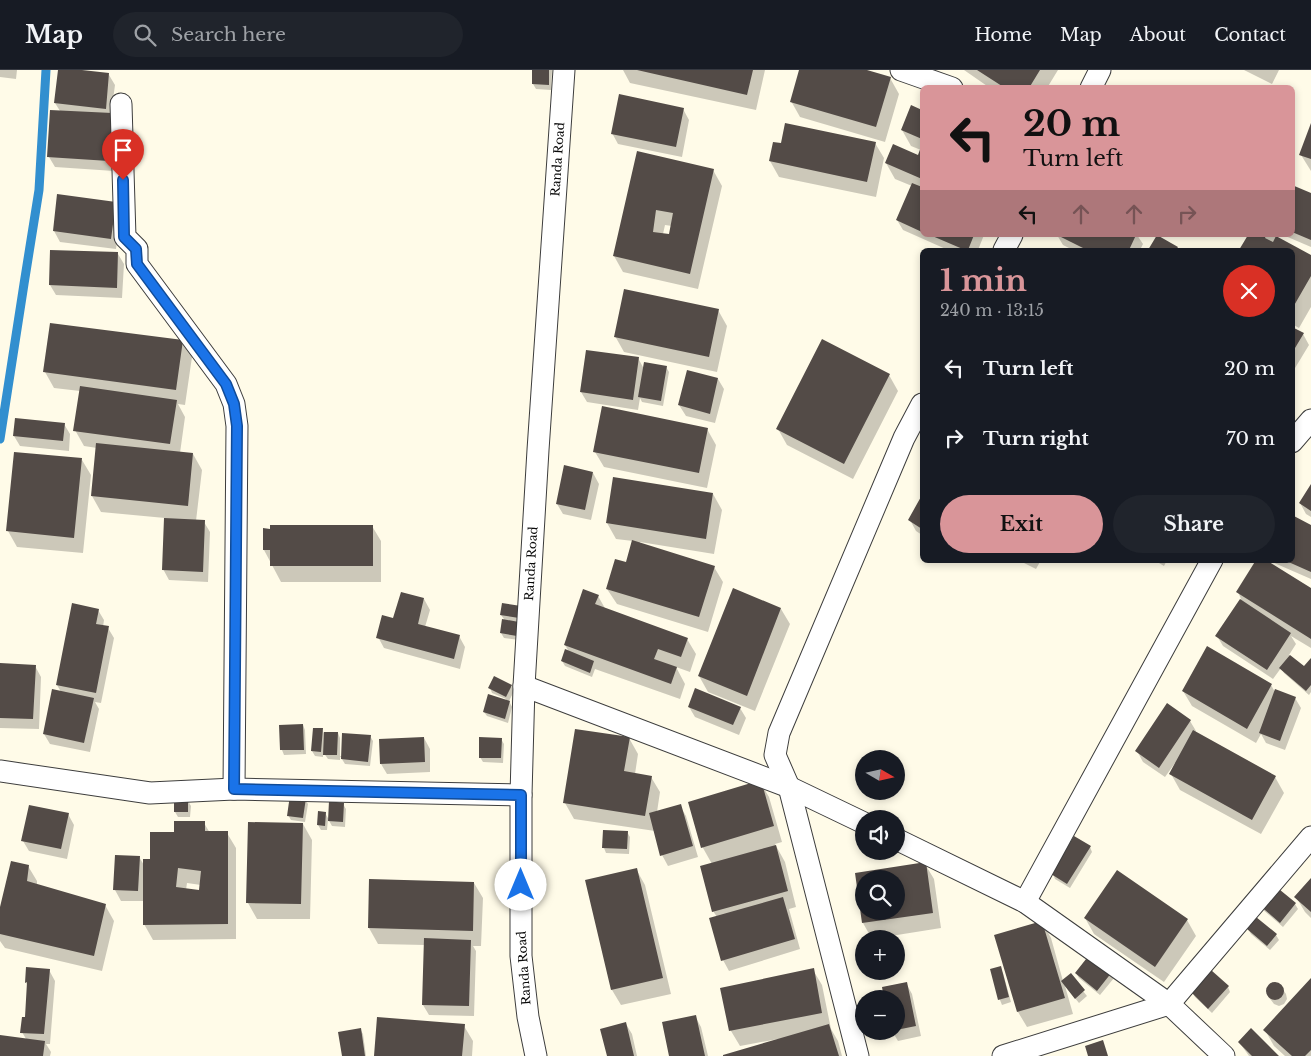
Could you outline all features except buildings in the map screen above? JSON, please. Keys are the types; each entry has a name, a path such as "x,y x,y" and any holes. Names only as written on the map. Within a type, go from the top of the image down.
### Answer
{"street":[{"name":"Randa Road","path":"536,1056 528,1017 521,956 521,795 524,686 564,70"},
{"path":"901,70 944,85"},
{"path":"1092,85 1100,70"},
{"path":"121,104 124,237 136,249 137,264 226,384 234,404 237,426 234,789"},
{"path":"858,1056 789,787 775,755 779,733 904,438 920,408"},
{"path":"1295,439 1311,420"},
{"path":"1025,902 1210,563"},
{"path":"524,686 789,787 855,819"},
{"path":"0,772 150,794 234,789 521,795"},
{"path":"1003,1056 1169,1004 1311,837"},
{"path":"905,843 1025,902 1169,1004 1224,1056"}],"waterway":[{"path":"0,439 39,190 46,70"}],"route":[{"path":"123,180 124,237 136,249 137,264 226,384 234,404 237,426 234,789 521,795 521,885"}]}
